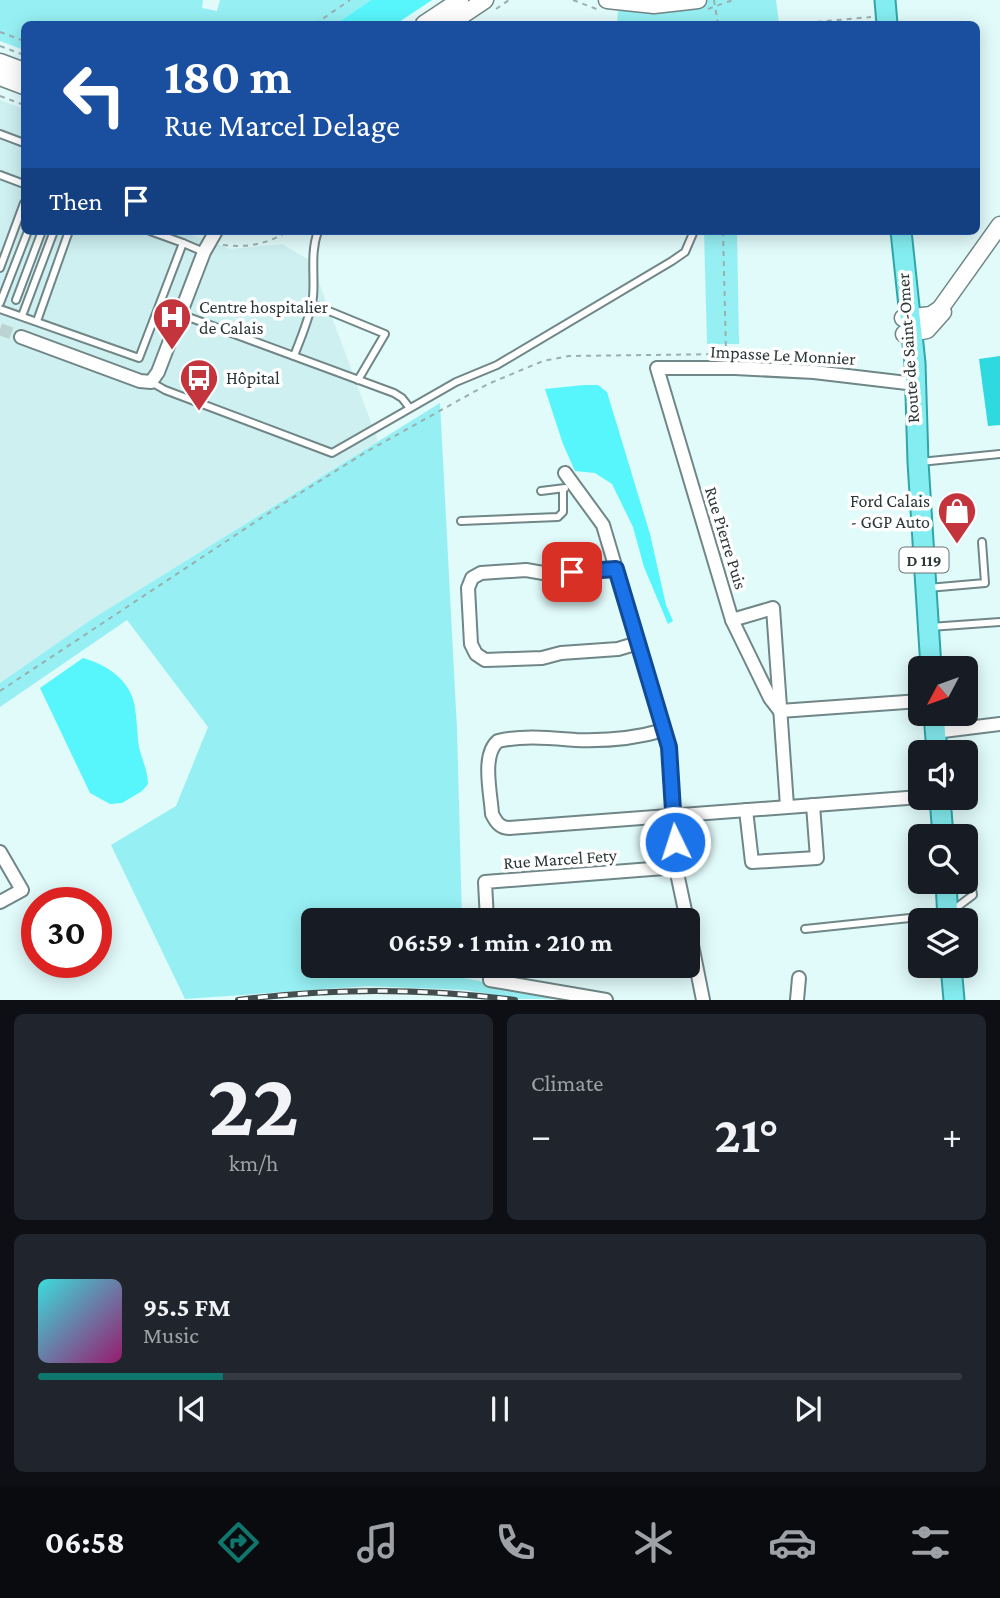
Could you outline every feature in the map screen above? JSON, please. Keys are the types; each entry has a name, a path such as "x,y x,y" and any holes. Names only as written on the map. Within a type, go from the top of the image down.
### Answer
{"main road":[{"name":"Route de Saint-Omer","path":"901,237 930,656"},
{"name":"Route de Saint-Omer","path":"908,325 907,383 918,457"},
{"path":"952,978 953,998"}],"street":[{"path":"428,21 460,0"},
{"path":"454,21 485,0"},
{"path":"607,0 654,5 698,0"},
{"path":"0,62 21,70"},
{"path":"0,77 21,85"},
{"path":"908,325 923,331 933,325 1000,225"},
{"path":"20,337 140,381 151,382 158,372 209,239"},
{"name":"Impasse Le Monnier","path":"657,368 814,372 907,383"},
{"name":"Rue Pierre Puis","path":"657,368 732,620 770,698 780,711"},
{"path":"567,481 603,525 669,747 677,867 684,908"},
{"path":"616,569 549,574 526,570 479,574 472,578 468,586 472,647 478,656 488,661 618,649 638,643"},
{"path":"732,620 773,608 787,806"},
{"path":"780,711 908,702"},
{"path":"978,724 1000,724"},
{"path":"664,730 645,736 498,741 488,756 492,814 500,826 509,828 908,798"},
{"path":"746,810 752,862 817,858 813,805"},
{"path":"0,852 22,890 0,902"},
{"name":"Rue Marcel Fety","path":"486,908 485,882 677,867"},
{"path":"490,978 606,999"},
{"path":"699,978 703,999"},
{"path":"797,999 799,978"}],"lane":[{"path":"0,134 21,142"},
{"path":"0,175 21,183"},
{"path":"0,268 21,211"},
{"path":"0,303 26,235"},
{"path":"16,300 40,235"},
{"path":"22,316 52,235"},
{"path":"37,320 68,235"},
{"path":"161,235 183,243 209,239"},
{"path":"294,356 312,304 314,243 317,235"},
{"path":"151,382 165,390 332,453 409,407 456,382 497,365 672,261 685,252 692,235"},
{"path":"0,309 139,358 183,243"},
{"path":"312,304 385,334 358,380"},
{"path":"180,314 398,395 409,407"},
{"path":"918,457 1000,454"},
{"path":"461,521 558,517 563,512 567,481 541,491"},
{"path":"926,588 985,583 982,542"},
{"path":"928,628 1000,622"},
{"path":"958,908 973,894"},
{"path":"805,929 908,920"}],"path":[{"path":"319,21 350,0"},
{"path":"584,5 585,0"},
{"path":"714,0 718,21"},
{"path":"824,21 886,13"},
{"path":"0,32 21,40"},
{"path":"0,46 21,54"},
{"path":"0,96 21,104"},
{"path":"209,239 229,245 248,246 280,235"},
{"path":"723,235 726,354 731,368"},
{"path":"0,691 278,507 366,452 488,384 543,361 569,356 726,354"}],"shaded area":[{"path":"0,0 203,0 202,8 217,11 220,0 371,0 340,21 21,21 21,49 0,41"},
{"path":"371,0 432,0 400,21 340,21"},
{"path":"619,0 776,0 779,21 617,21"},
{"name":"Centre hospitalier de Calais","path":"0,100 21,108 21,235 192,235 230,249 282,244 311,261 378,441 92,619 0,683"},
{"path":"704,235 737,235 739,344 707,344"},
{"path":"1000,356 1000,425 988,426 979,359"},
{"path":"598,385 607,392 650,534 666,605 673,621 668,624 644,567 633,527 612,484 595,473 575,471 563,444 545,389"},
{"path":"440,403 457,729 462,908 301,908 301,978 464,978 572,999 517,999 465,990 368,986 185,999 111,845 176,806 208,727 127,620 0,707 0,683 92,619"},
{"path":"83,658 100,664 115,674 127,687 134,703 139,747 148,784 142,791 122,803 110,804 90,793 40,688"}],"tunnel":[{"path":"0,329 21,337"}],"railway":[{"path":"238,1000 307,993 377,991 446,993 515,1000"}],"place":[{"name":"Centre hospitalier de Calais","path":"172,351"},
{"name":"Hôpital","path":"199,412"},
{"name":"Ford Calais - GGP Auto","path":"957,545"}],"route":[{"path":"572,572 616,569 669,747 675,842"}]}
